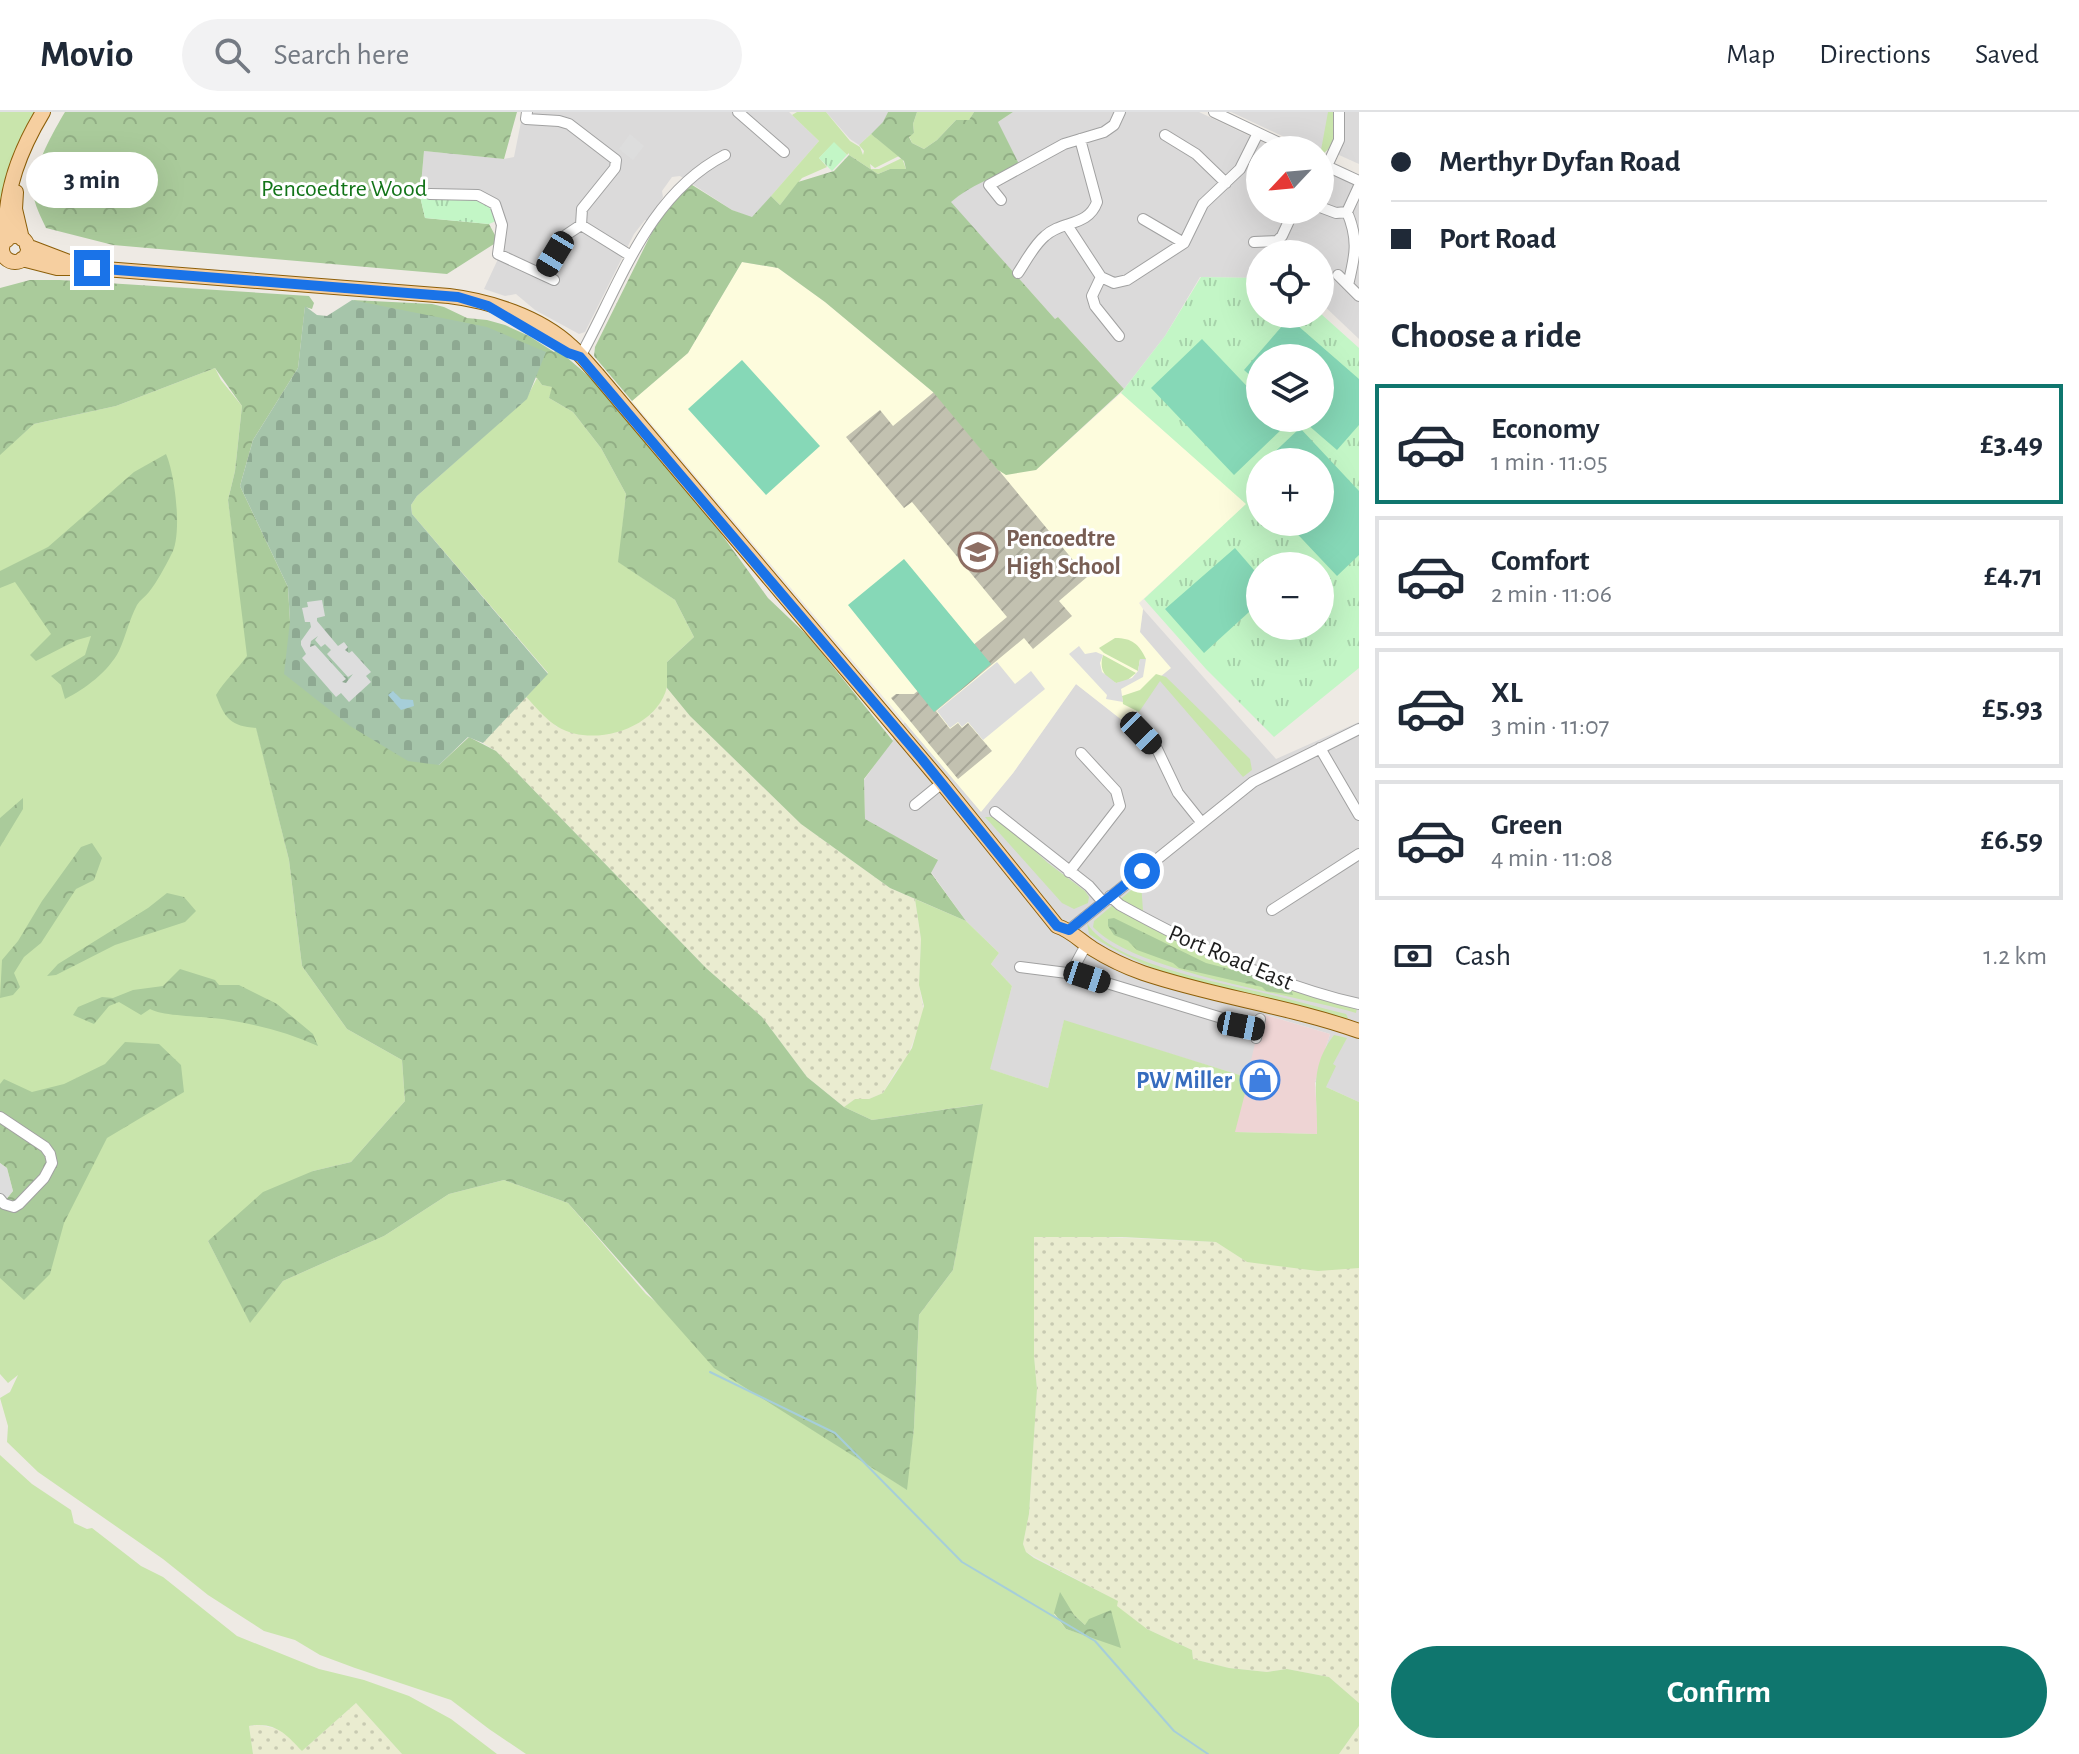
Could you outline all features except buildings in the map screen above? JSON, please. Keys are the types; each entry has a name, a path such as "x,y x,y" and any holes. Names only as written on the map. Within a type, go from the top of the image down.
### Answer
{"main road":[{"path":"43,112 26,142 16,176 11,181 6,209 12,251 92,268 438,294 488,306 580,357"},
{"name":"Port Road East","path":"580,357 1016,872 1027,880 1063,919 1069,930 1086,945 1135,970 1296,1011 1359,1031"}],"street":[{"path":"738,112 784,152"},
{"path":"1001,200 989,185 1064,144 1109,129 1120,112"},
{"path":"1214,112 1264,136"},
{"path":"1334,148 1339,140 1339,112"},
{"path":"527,116 569,124 616,160 615,168 582,209 581,225"},
{"path":"1067,225 1101,277 1114,283 1127,280 1184,243 1203,204 1240,169 1258,133"},
{"path":"1165,135 1196,154 1226,183"},
{"path":"1018,273 1044,236 1085,219 1093,212 1097,202 1080,139"},
{"path":"580,357 648,227 693,175 725,155"},
{"path":"1334,170 1359,184 1347,212"},
{"path":"430,194 478,195 495,204 502,225 498,254 554,280"},
{"path":"1334,212 1347,212"},
{"path":"1347,212 1358,239 1348,285"},
{"path":"1143,219 1184,243"},
{"path":"581,225 631,256"},
{"path":"543,273 566,235 581,225"},
{"path":"1338,275 1359,296"},
{"path":"1101,277 1092,296 1095,306 1119,336"},
{"path":"1069,930 1263,776 1359,729"},
{"path":"1137,731 1157,749 1178,793 1202,823"},
{"path":"1320,748 1359,815"},
{"path":"1069,872 1120,806 1120,796 1081,753"},
{"path":"915,805 942,783"},
{"name":"Port Road East","path":"995,812 1106,899 1190,943 1283,980 1359,1004"},
{"path":"1272,910 1359,854"},
{"path":"1020,967 1067,973 1073,969 1086,945"},
{"path":"1087,977 1258,1029"},
{"path":"1172,1004 1177,983"},
{"path":"0,1117 45,1147 52,1163 44,1178 19,1204 14,1207 0,1199"}],"shaded area":[{"path":"523,112 789,112 819,141 752,218 732,210 680,176 672,177 649,221 645,220 634,234 585,332 579,334 535,310 516,294 505,296 484,289 498,259 494,253 496,221 472,197 466,200 449,196 420,196 424,151 504,159 514,157"},
{"path":"826,112 888,112 883,123 859,145"},
{"path":"1013,112 1199,112 1250,136 1246,136 1246,224 1334,224 1334,175 1359,187 1359,339 1334,315 1334,240 1246,240 1246,278 1200,277 1165,336 1124,389 1058,317 1055,319 950,202 974,184 998,122"},
{"path":"1231,112 1359,112 1359,164 1334,153 1334,136 1282,136"},
{"path":"630,134 644,146 633,160 619,149"},
{"name":"Pencoedtre High School","path":"742,262 778,268 825,302 933,392 998,470 1036,470 1121,393 1246,505 1139,603 1143,609 1140,632 1171,668 1160,677 1127,724 1076,684 1013,773 981,812 632,401 688,353"},
{"path":"934,392 1087,577 1059,601 1072,616 1033,649 1024,638 936,711 950,729 958,723 962,728 968,723 992,751 958,779 891,698 896,694 914,694 1007,617 912,502 904,508 846,437 880,410 893,426"},
{"path":"322,600 325,616 317,618 317,621 338,646 344,642 348,647 345,650 349,653 352,651 371,672 366,676 371,682 349,702 341,693 336,697 302,658 306,654 301,641 311,627 310,622 305,622 302,608 308,607 307,602","holes":["318,636 315,640 321,647 325,644 331,650 327,654 348,677 353,674 346,683 342,682 346,679 315,645 310,647 311,641"]},
{"path":"1143,609 1276,759 1359,722 1359,1102 1315,1082 1330,1034 1263,1014 1249,1078 1064,1021 1048,1088 989,1069 1012,986 991,964 999,953 966,921 931,872 937,859 865,820 864,780 905,722 981,811 1013,773 1076,684 1127,724"},
{"path":"1079,646 1085,654 1096,652 1103,655 1100,663 1102,672 1116,683 1132,678 1138,671 1140,659 1146,659 1143,677 1121,689 1123,702 1106,699 1107,695 1069,654"},
{"path":"997,662 1015,684 1031,671 1045,689 983,740 968,722 962,727 958,722 950,728 937,711"},
{"path":"667,688 690,716 801,824 890,888 915,899 921,939 919,985 924,1013 907,1058 883,1093 869,1099 855,1099 844,1107 807,1077 762,1017 706,968 496,751 483,743 526,697 557,727 614,733 652,713"},
{"path":"1262,1014 1330,1034 1315,1082 1318,1134 1234,1132"},
{"path":"0,1163 7,1168 13,1191 0,1207"},
{"path":"1034,1236 1217,1242 1247,1262 1359,1268 1359,1703 1329,1677 1287,1669 1267,1672 1229,1668 1193,1659 1192,1650 1147,1629 1116,1606 1117,1601 1026,1552 1023,1544 1029,1514 1037,1389"},
{"path":"356,1703 402,1754 253,1754 249,1726 283,1730 302,1751"},
{"path":"1359,1726 1359,1754 1339,1754"}],"green space":[{"path":"0,112 36,112 20,139 0,217"},
{"name":"Pencoedtre Wood","path":"65,112 517,112 504,159 424,151 420,196 425,218 489,224 496,237 494,244 447,274 113,245 46,228 33,188 43,154"},
{"path":"797,112 826,112 850,141 860,147 863,155 864,151 859,145 871,134 899,156 875,168 870,164 871,169 879,169 902,158 906,169 890,169 878,174 834,143 819,158 827,167 802,178 780,205 771,196 819,141 792,115"},
{"path":"888,112 917,112 914,133 909,137 912,143 924,149 956,120 969,120 974,112 1013,112 998,122 1019,164 951,202 1055,319 1058,317 1124,389 1036,470 1006,475 998,470 933,392 825,302 778,268 742,262 688,353 632,401 594,356 595,347 656,224 689,183 732,210 752,217 771,196 780,205 798,182 834,171 849,155 878,174 890,169 906,169 904,161 871,134"},
{"path":"917,112 974,112 969,120 956,120 924,149 912,143 909,136 914,133"},
{"path":"1328,112 1336,112 1334,140 1334,136 1324,136"},
{"path":"834,142 847,155 832,171 819,158"},
{"path":"420,196 449,196 460,200 472,197 489,206 496,221 489,224 425,218"},
{"path":"1201,277 1246,278 1246,328 1334,328 1334,326 1359,348 1359,668 1274,737 1206,669 1144,599 1246,504 1121,393 1165,336"},
{"path":"30,280 309,296 314,303 312,309 305,307 298,368 253,440 240,486 288,587 290,621 439,765 469,737 496,751 706,968 762,1017 807,1077 844,1107 872,1120 983,1104 953,1270 919,1315 914,1428 907,1490 714,1368 568,1203 504,1180 449,1194 384,1236 283,1281 250,1323 208,1241 263,1192 313,1171 351,1162 405,1101 402,1060 347,1029 302,966 289,860 256,728 230,720 216,695 247,656 228,500 235,471 242,406 215,368 116,406 34,424 0,455 0,288"},
{"path":"352,300 432,304 467,318 505,325 554,352 557,349 592,379 711,520 768,598 809,637 893,741 864,779 865,819 938,860 931,873 966,921 890,888 801,824 690,716 667,688 667,662 694,637 675,600 618,562 626,494 601,448 573,412 549,398 552,387"},
{"path":"352,300 487,327 546,352 527,399 417,496 411,505 412,514 548,674 483,743 468,737 439,765 408,761 350,726 284,674 290,621 288,587 240,486 253,440 298,368 305,306 317,315 327,316"},
{"path":"1280,328 1300,328 1319,344 1266,344"},
{"path":"1202,339 1246,385 1246,432 1279,432 1262,448 1246,448 1246,463 1234,475 1151,388"},
{"path":"1334,357 1359,379 1359,425 1337,450 1316,432 1334,432"},
{"path":"742,360 820,446 766,495 688,409"},
{"path":"215,368 242,406 235,471 228,500 252,710 289,860 302,966 347,1029 402,1060 405,1101 351,1162 313,1171 208,1241 250,1322 283,1281 384,1236 449,1194 504,1180 568,1203 646,1294 804,1424 906,1489 914,1428 919,1315 953,1270 982,1104 872,1120 844,1107 855,1099 869,1099 883,1093 912,1048 924,1006 919,985 921,939 915,899 966,921 999,953 991,964 1012,986 990,1069 1048,1088 1064,1020 1249,1078 1235,1132 1317,1134 1317,1071 1334,1035 1347,1038 1333,1064 1336,1066 1326,1087 1359,1102 1359,1268 1318,1271 1247,1262 1216,1242 1123,1237 1034,1237 1037,1389 1029,1514 1023,1544 1026,1552 1034,1558 1118,1601 1117,1606 1147,1629 1192,1650 1193,1659 1229,1668 1267,1672 1287,1669 1329,1677 1359,1703 1359,1726 1339,1754 526,1754 451,1700 355,1668 320,1655 295,1640 264,1631 208,1595 163,1559 38,1472 7,1442 8,1426 0,1398 10,1392 18,1375 8,1383 0,1374 0,454 34,424 116,406","holes":["1054,1614 1074,1615 1086,1626 1121,1647 1066,1629"]},
{"path":"537,378 542,385 553,387 549,398 573,412 601,448 626,494 619,562 675,600 694,637 667,662 667,687 661,702 651,714 622,731 605,735 588,736 558,727 526,697 548,673 412,514 411,505 417,496 526,399"},
{"path":"1296,432 1304,432 1319,448 1279,448"},
{"path":"166,454 176,505 175,546 155,584 137,605 109,666 65,699 61,685 51,676 85,655 91,636 36,661 30,655 51,634 15,582 0,588 0,571 48,547 134,472"},
{"path":"1334,464 1359,491 1359,555 1337,576 1334,573 1334,552 1314,552 1299,536 1334,536"},
{"path":"1235,548 1246,561 1246,615 1204,653 1165,609"},
{"path":"904,559 991,664 934,712 848,605"},
{"path":"1115,638 1126,639 1141,649 1146,659 1140,659 1138,671 1099,648"},
{"path":"1103,655 1136,673 1125,682 1116,683 1104,672"},
{"path":"1156,674 1166,677 1250,759 1252,770 1243,777 1160,681 1139,712 1123,704 1122,696 1140,690"},
{"path":"23,798 23,809 0,847 0,818"},
{"path":"985,817 994,817 1013,831 1085,891 1089,897 1088,903 1074,909 1062,903"},
{"path":"92,843 102,858 94,880 76,889 41,943 24,957 14,973 20,987 13,995 0,998 2,960 81,847"},
{"path":"1141,882 1143,911 1141,913 1118,901"},
{"path":"167,893 184,897 196,911 185,922 115,945 56,975 47,976 58,964"},
{"path":"1114,904 1149,924 1357,1008 1356,1013 1216,980 1143,957 1114,943 1093,927 1094,921"},
{"path":"1114,918 1206,963 1277,981 1291,989 1293,995 1179,968 1137,950 1128,941 1114,935 1108,926 1108,919"},
{"path":"1087,923 1119,950 1143,961 1197,978 1346,1014 1348,1018 1344,1021 1180,978 1148,966 1089,934"},
{"path":"180,969 215,980 219,985 239,985 277,1004 313,1034 318,1046 285,1033 240,1022 165,1014 150,1009 141,1015 119,1002 109,1006 94,1024 73,1015 78,1007 102,997 113,998 133,990 163,986"},
{"path":"125,1042 159,1044 181,1065 184,1092 107,1138 64,1223 50,1274 24,1300 0,1278 0,1207 13,1191 7,1168 0,1163 0,1084 4,1079 32,1092 64,1084 105,1064"},
{"path":"0,1455 32,1484 71,1510 74,1523 92,1528 141,1566 163,1577 237,1636 319,1669 409,1696 451,1719 497,1754 402,1754 356,1703 302,1751 279,1730 258,1725 249,1726 253,1754 0,1754"},
{"path":"1060,1592 1074,1615 1085,1625 1089,1619 1111,1610 1121,1648 1066,1629 1054,1613"}],"water":[{"path":"393,691 401,699 413,700 414,706 401,710 388,695"}],"waterway":[{"path":"710,1372 835,1433 962,1562 1095,1641 1174,1731 1208,1754"}],"place":[{"name":"Pencoedtre High School","path":"978,552"},
{"name":"PW Miller","path":"1260,1080"}],"route":[{"path":"92,268 458,297 488,306 580,357 922,759 1057,926 1069,930 1142,871"}]}
